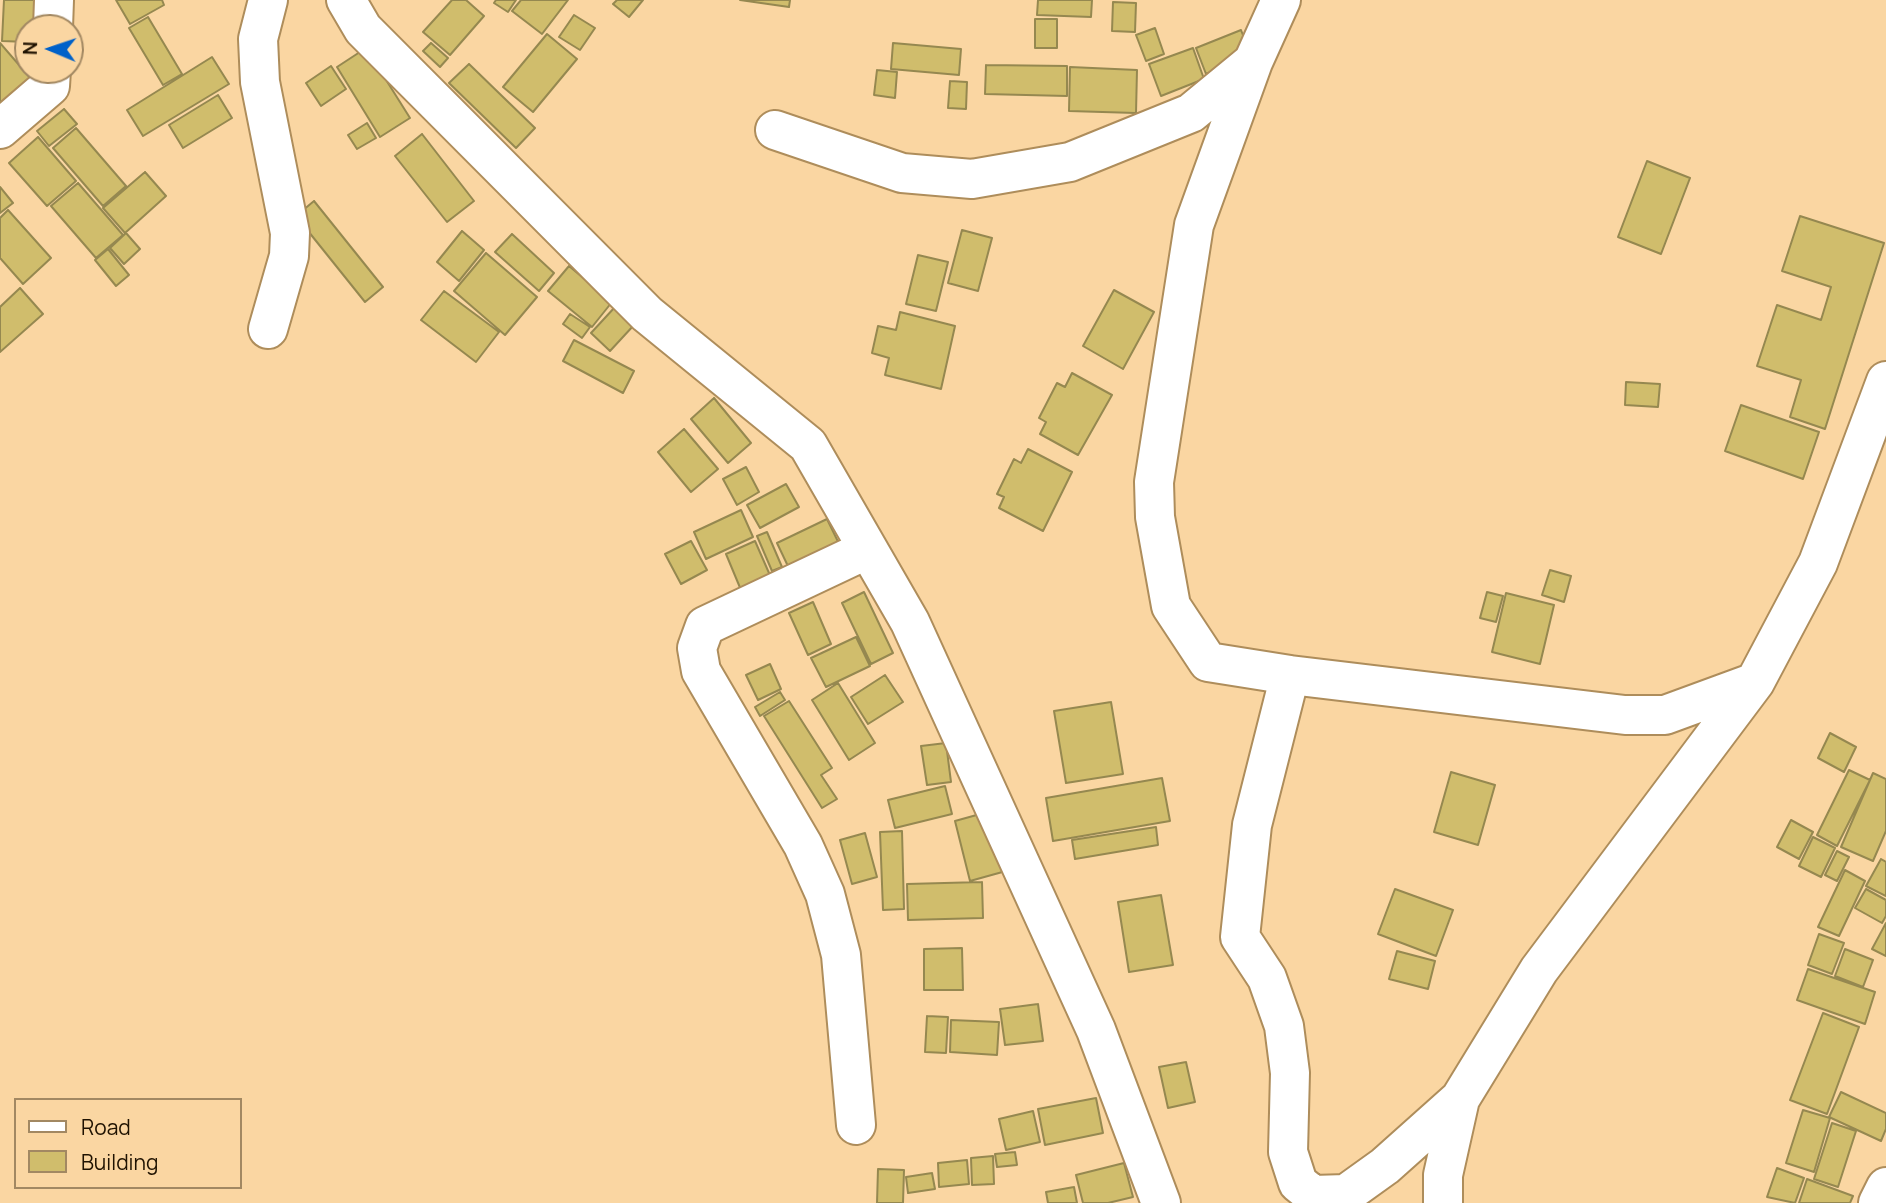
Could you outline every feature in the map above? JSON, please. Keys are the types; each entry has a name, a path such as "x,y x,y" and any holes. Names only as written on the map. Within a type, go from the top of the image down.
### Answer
{"street":[{"path":"268,0 258,39 260,82 290,233 289,256 268,329"},
{"path":"346,0 363,29 647,314 808,445 910,622 1096,1030 1161,1203"},
{"path":"1281,0 1253,62 1194,225 1154,482 1155,517 1171,607 1208,662 1290,675 1625,715 1665,715 1755,682"},
{"path":"775,130 902,173 972,179 1070,162 1191,113 1253,62"},
{"path":"0,129 50,84"},
{"path":"1290,675 1252,825 1240,937 1267,978 1284,1027 1290,1073 1288,1152 1298,1182 1313,1195 1346,1194 1385,1166 1460,1099 1539,970 1755,682 1818,563 1886,382"},
{"path":"856,1125 841,955 825,894 803,845 701,671 697,648 705,626 868,549"},
{"path":"1443,1203 1443,1175 1460,1099"},
{"path":"1878,1203 1886,1186"}],"building":[{"path":"4,0 36,0 36,14 14,14 14,41 2,41"},
{"path":"116,0 162,0 164,5 130,24"},
{"path":"452,0 466,0 484,16 450,55 423,32"},
{"path":"496,0 516,0 508,12 494,3"},
{"path":"521,0 568,0 542,34 512,11"},
{"path":"617,0 643,0 629,17 613,4"},
{"path":"740,0 790,0 789,7"},
{"path":"1038,0 1092,0 1091,17 1037,15"},
{"path":"1113,2 1136,3 1135,32 1112,31"},
{"path":"574,15 595,28 580,50 559,37"},
{"path":"148,17 182,74 163,85 129,28"},
{"path":"1035,19 1057,19 1057,48 1035,48"},
{"path":"1155,28 1164,54 1146,61 1136,35"},
{"path":"1241,30 1251,56 1206,74 1196,48"},
{"path":"547,34 577,59 533,112 503,87"},
{"path":"0,43 14,59 14,84 27,84 0,107"},
{"path":"431,43 448,58 440,67 423,51"},
{"path":"893,43 961,49 959,75 891,69"},
{"path":"366,48 410,118 380,137 337,67"},
{"path":"1193,48 1204,79 1161,96 1149,64"},
{"path":"212,57 229,84 143,136 127,110"},
{"path":"469,64 535,128 516,148 449,83"},
{"path":"986,65 1067,66 1067,96 985,94"},
{"path":"331,66 346,89 321,106 306,83"},
{"path":"1070,67 1137,70 1136,113 1069,111"},
{"path":"877,70 897,72 895,98 874,95"},
{"path":"950,81 967,82 966,109 948,108"},
{"path":"218,95 232,118 183,148 169,125"},
{"path":"64,109 77,124 49,146 37,131"},
{"path":"367,123 376,138 357,149 348,135"},
{"path":"76,128 126,186 103,206 53,148"},
{"path":"422,134 474,201 447,222 395,156"},
{"path":"38,137 76,181 47,206 9,163"},
{"path":"1647,161 1690,178 1661,254 1618,237"},
{"path":"145,172 166,196 125,233 103,208"},
{"path":"78,183 123,235 96,258 51,206"},
{"path":"0,187 13,203 0,213"},
{"path":"314,201 383,287 365,302 296,216"},
{"path":"8,210 51,258 23,284 0,258 0,218"},
{"path":"1800,216 1884,243 1825,429 1790,417 1801,380 1757,366 1777,305 1821,320 1831,287 1782,271"},
{"path":"962,230 992,238 978,291 948,283"},
{"path":"462,231 484,250 459,281 437,262"},
{"path":"126,233 140,249 124,264 110,248"},
{"path":"512,234 554,273 539,291 495,252"},
{"path":"108,249 129,275 116,286 95,260"},
{"path":"486,253 537,297 505,335 454,291"},
{"path":"918,255 948,262 936,311 906,304"},
{"path":"569,266 612,302 592,327 548,291"},
{"path":"20,288 43,314 0,352 0,307"},
{"path":"1114,290 1154,312 1123,369 1083,346"},
{"path":"444,291 499,332 476,362 421,320"},
{"path":"615,307 634,325 610,351 591,333"},
{"path":"900,312 955,326 941,389 885,375 889,358 872,353 878,326 896,330"},
{"path":"570,314 590,327 582,338 563,324"},
{"path":"574,340 634,371 623,393 563,361"},
{"path":"1072,373 1112,395 1078,455 1040,434 1046,422 1039,418 1057,383 1065,387"},
{"path":"1626,382 1660,384 1658,407 1625,405"},
{"path":"714,398 751,443 728,463 691,419"},
{"path":"1741,405 1819,432 1803,479 1725,451"},
{"path":"684,429 718,469 691,492 658,452"},
{"path":"1028,449 1072,472 1043,531 999,508 1004,497 997,494 1014,459 1021,463"},
{"path":"746,467 759,492 737,505 723,479"},
{"path":"786,484 799,507 760,528 747,505"},
{"path":"741,510 753,537 706,559 694,532"},
{"path":"827,519 845,556 795,581 777,543"},
{"path":"767,532 782,567 772,571 757,536"},
{"path":"691,541 707,570 681,584 665,554"},
{"path":"755,541 776,589 746,602 726,554"},
{"path":"1550,570 1571,576 1564,602 1542,595"},
{"path":"864,592 893,653 871,664 842,603"},
{"path":"1487,592 1503,596 1496,622 1480,618"},
{"path":"1506,593 1554,605 1540,664 1492,652"},
{"path":"813,602 831,644 808,655 789,613"},
{"path":"856,637 870,666 826,687 811,658"},
{"path":"770,664 781,689 758,700 746,675"},
{"path":"885,675 903,702 868,724 851,697"},
{"path":"838,683 875,743 849,760 812,700"},
{"path":"780,692 785,700 760,716 755,707"},
{"path":"789,701 832,768 821,775 837,799 822,808 764,716"},
{"path":"1111,702 1123,774 1066,783 1054,711"},
{"path":"1830,733 1856,747 1844,772 1818,758"},
{"path":"946,743 951,782 927,785 921,746"},
{"path":"1849,770 1870,780 1837,846 1817,835"},
{"path":"1451,772 1495,785 1478,845 1434,832"},
{"path":"1873,773 1886,779 1886,831 1873,861 1841,847"},
{"path":"1162,778 1170,821 1053,841 1046,798"},
{"path":"945,786 952,814 895,828 888,800"},
{"path":"991,811 1006,871 970,881 955,821"},
{"path":"1791,820 1813,832 1799,859 1777,847"},
{"path":"1156,827 1158,845 1075,859 1072,840"},
{"path":"902,831 904,909 883,910 880,832"},
{"path":"865,833 877,877 852,884 840,840"},
{"path":"1813,837 1835,848 1821,877 1799,866"},
{"path":"1837,851 1849,857 1837,881 1825,875"},
{"path":"1881,859 1886,862 1886,896 1866,886"},
{"path":"1845,870 1865,881 1839,936 1818,927"},
{"path":"982,882 983,918 908,920 907,884"},
{"path":"1395,889 1453,910 1436,956 1378,934"},
{"path":"1866,889 1886,900 1886,916 1882,923 1855,908"},
{"path":"1161,895 1173,965 1129,972 1118,902"},
{"path":"1886,923 1886,956 1872,949"},
{"path":"1819,934 1844,943 1832,974 1808,965"},
{"path":"962,948 963,990 924,990 924,949"},
{"path":"1845,949 1873,960 1863,987 1835,976"},
{"path":"1397,951 1435,961 1428,989 1389,979"},
{"path":"1808,969 1875,992 1865,1024 1797,1000"},
{"path":"1038,1004 1043,1041 1005,1045 1000,1009"},
{"path":"1823,1013 1859,1027 1827,1114 1790,1100"},
{"path":"927,1016 948,1017 946,1053 925,1052"},
{"path":"951,1020 999,1022 997,1055 950,1052"},
{"path":"1186,1062 1195,1102 1168,1108 1159,1067"},
{"path":"1841,1092 1886,1113 1886,1129 1881,1141 1829,1117"},
{"path":"1096,1098 1103,1133 1045,1145 1038,1109"},
{"path":"1803,1110 1830,1118 1814,1172 1786,1163"},
{"path":"1033,1111 1040,1142 1006,1150 999,1119"},
{"path":"1832,1123 1856,1131 1838,1187 1814,1179"},
{"path":"1015,1152 1017,1165 997,1167 995,1154"},
{"path":"993,1156 994,1184 972,1185 971,1158"},
{"path":"967,1160 969,1184 939,1187 938,1163"},
{"path":"1124,1163 1133,1197 1108,1203 1083,1203 1076,1175"},
{"path":"1777,1168 1804,1178 1795,1203 1767,1197"},
{"path":"878,1169 904,1170 903,1203 877,1203"},
{"path":"932,1173 935,1189 908,1193 906,1177"},
{"path":"1807,1179 1853,1196 1850,1203 1799,1203"},
{"path":"1074,1187 1077,1203 1048,1203 1046,1192"}]}
